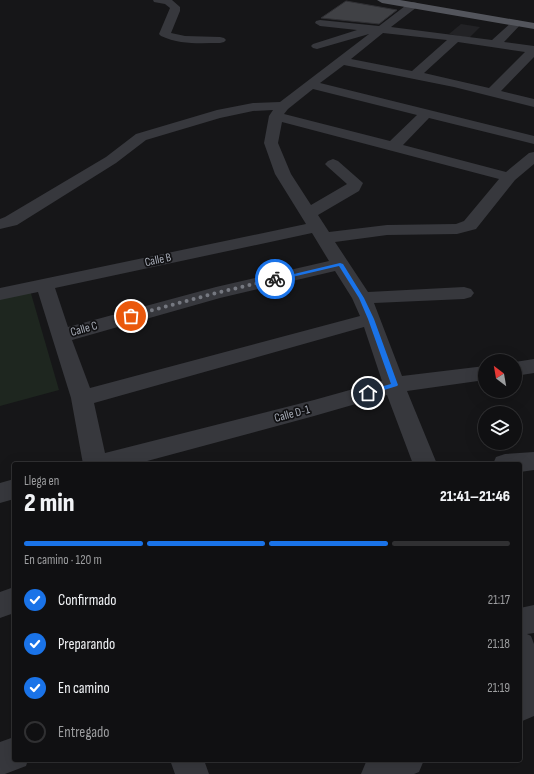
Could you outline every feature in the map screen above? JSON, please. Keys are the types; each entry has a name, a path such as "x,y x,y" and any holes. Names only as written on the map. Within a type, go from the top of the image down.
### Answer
{"main road":[{"path":"382,0 534,26"}],"street":[{"path":"158,0 168,2 175,7 175,11 165,34 170,37 182,39 220,40"},
{"path":"413,5 375,29 343,61 310,85 280,111 271,143 283,174 362,298 424,462"},
{"path":"320,23 456,38 534,50"},
{"path":"495,44 517,23"},
{"path":"317,46 375,29"},
{"path":"415,75 456,38"},
{"path":"491,93 534,50"},
{"path":"343,61 415,75 534,103"},
{"path":"310,85 534,140"},
{"path":"0,224 11,221 111,160 141,137 217,114 253,107 280,111 392,146 509,177"},
{"path":"392,146 426,114"},
{"path":"316,226 386,230 457,229 470,225 509,177 534,156"},
{"path":"316,226 353,188 355,183 333,164"},
{"name":"Calle B","path":"0,294 316,226"},
{"name":"Calle C","path":"61,336 216,293 340,264"},
{"path":"45,284 82,398 95,462"},
{"path":"362,298 464,293"},
{"path":"82,398 371,319"},
{"path":"522,368 534,366"},
{"name":"Calle D-1","path":"109,462 314,408 394,385 478,374"},
{"path":"522,462 534,461"},
{"path":"0,493 12,490"},
{"path":"0,605 12,601"},
{"path":"522,622 534,620"},
{"path":"522,651 534,681"},
{"path":"522,705 534,700"},
{"path":"0,759 12,755"},
{"path":"189,762 192,774"},
{"path":"378,774 403,762"}],"shaded area":[{"path":"461,24 480,27 469,38 449,34"},
{"path":"30,290 59,390 0,406 0,296"}],"building":[{"path":"346,1 397,10 379,24 321,18"}],"way so far":[{"path":"131,316 275,279"}],"route":[{"path":"275,279 340,264 362,298 394,385 368,393"}]}
